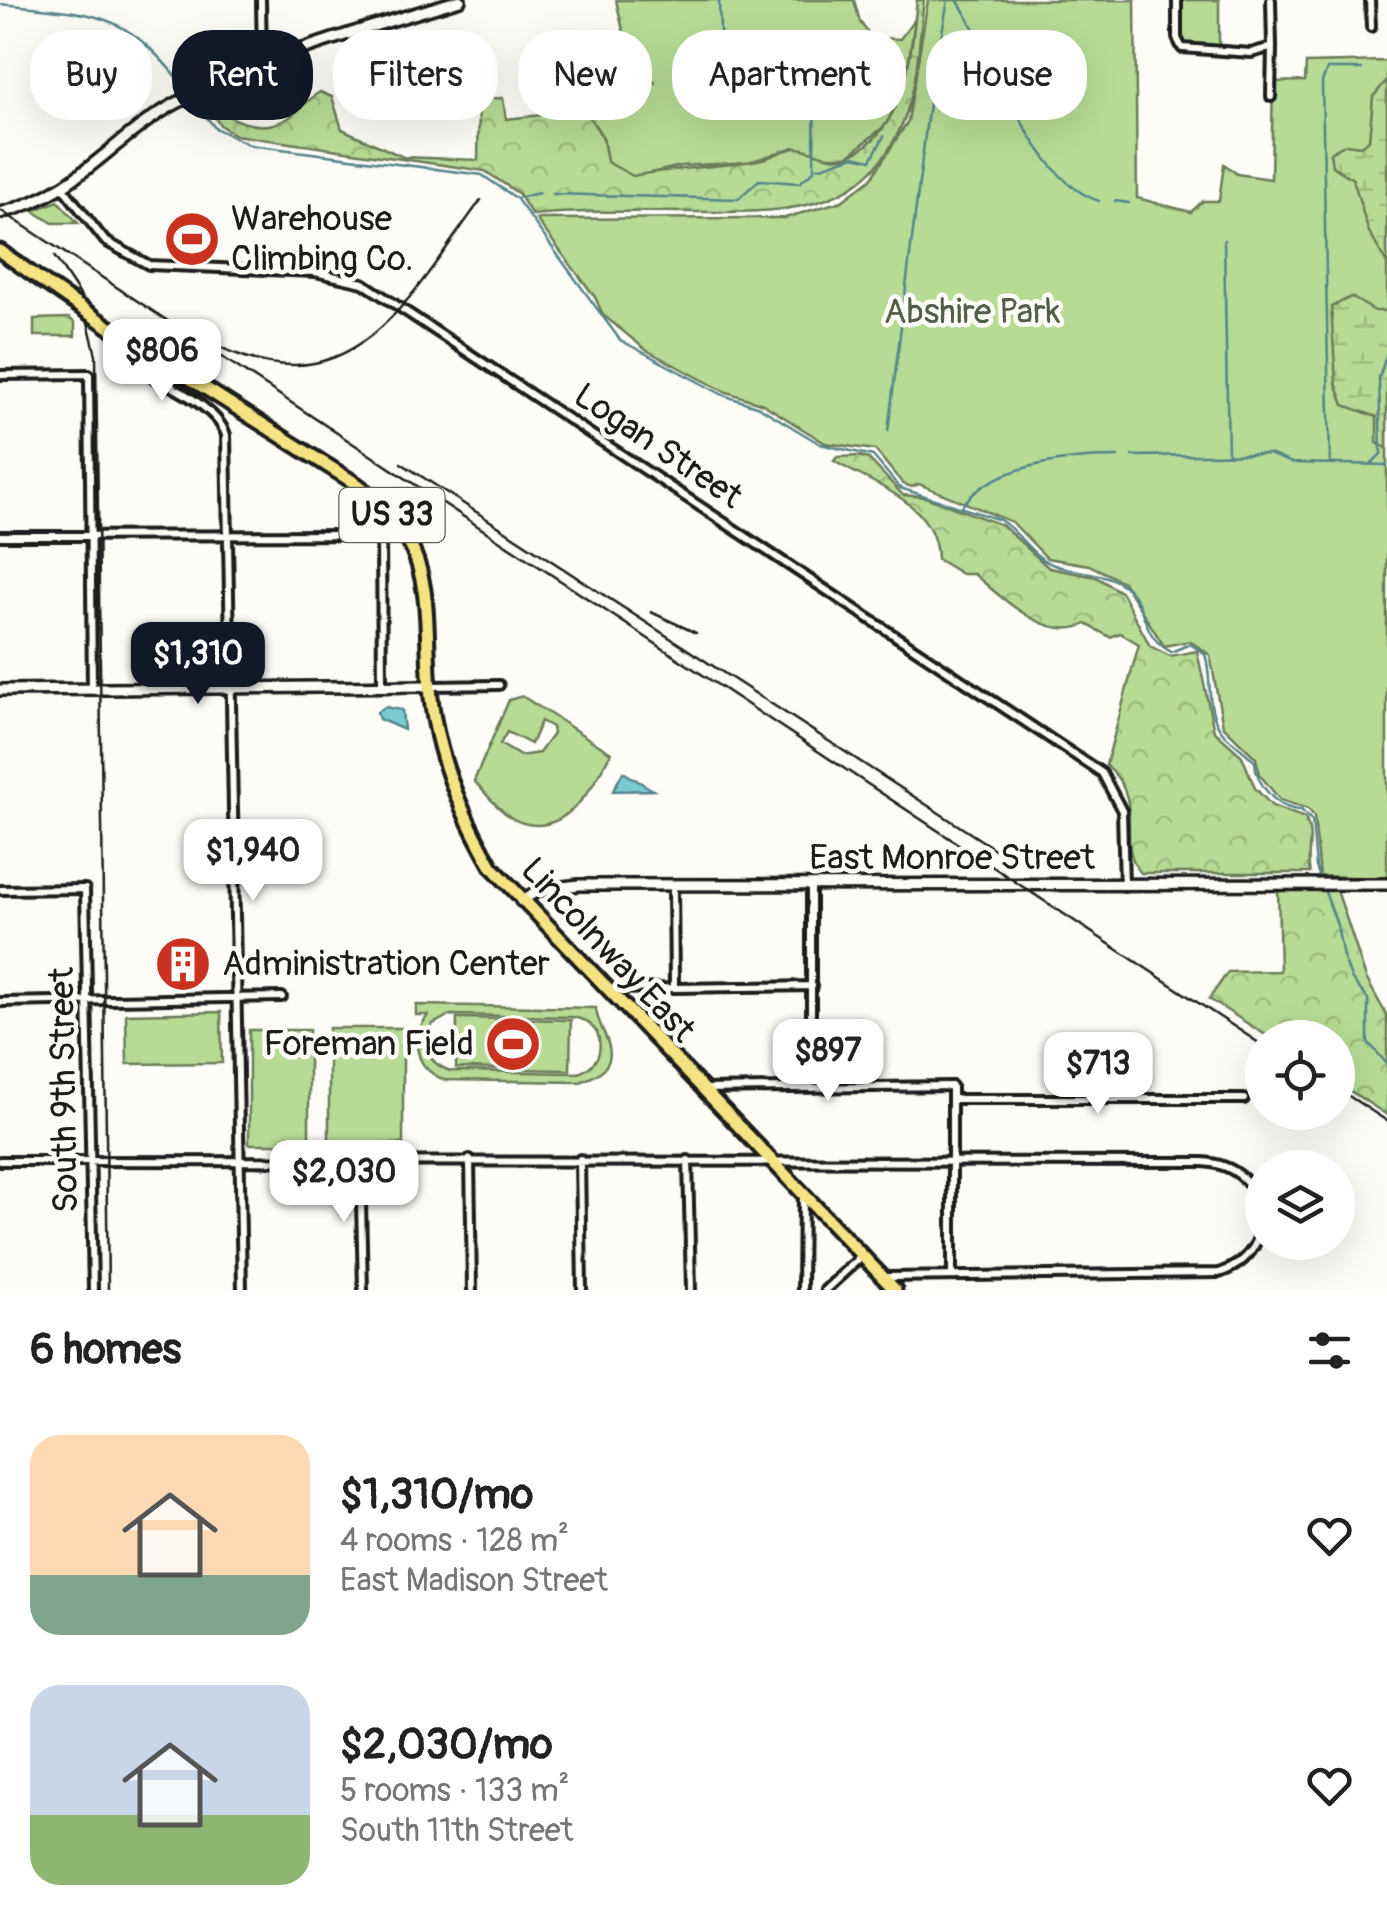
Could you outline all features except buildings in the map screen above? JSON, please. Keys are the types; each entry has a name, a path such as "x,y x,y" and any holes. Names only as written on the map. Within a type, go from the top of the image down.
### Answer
{"highway":[{"name":"Lincolnway East","path":"0,251 109,326 358,485 388,511 410,543 424,579 436,730 460,799 492,867 521,902 896,1290"}],"main road":[{"path":"313,49 460,0"},
{"path":"0,213 64,189 136,128 172,106"},
{"path":"0,690 432,686"},
{"name":"East Monroe Street","path":"521,902 539,890 560,886 1387,884"}],"street":[{"path":"260,0 261,30"},
{"path":"1177,0 1180,46 1251,53 1272,47"},
{"path":"1271,0 1271,96"},
{"path":"1370,0 1371,27"},
{"name":"Logan Street","path":"64,189 105,241 150,266 315,272 363,283 598,435 1102,774 1122,811 1124,886"},
{"path":"122,366 152,377 188,398 215,417 224,430 242,1290"},
{"path":"0,375 89,374 92,689"},
{"path":"0,536 381,535 382,686"},
{"path":"432,686 499,685"},
{"path":"673,886 674,985"},
{"path":"811,1086 812,886"},
{"name":"South 9th Street","path":"0,890 85,889 93,1290"},
{"path":"607,989 674,985 812,986"},
{"path":"0,1002 282,997"},
{"path":"701,1089 952,1086 952,1275"},
{"path":"952,1099 1244,1099"},
{"path":"360,1158 363,1290"},
{"path":"0,1161 470,1158 1202,1162 1237,1171 1252,1185 1259,1203 1257,1241 1229,1270 1201,1275 883,1277"},
{"path":"470,1158 472,1290"},
{"path":"580,1159 582,1290"},
{"path":"688,1160 691,1290"},
{"path":"802,1290 803,1194"},
{"path":"825,1290 862,1255"}],"green space":[{"path":"616,0 854,0 866,30 672,30 672,120 889,120 848,156 819,156 794,147 750,162 681,166 633,177 607,162 603,138 591,120 652,120 652,30 623,30"},
{"path":"917,0 924,0 914,87 906,114 906,74"},
{"name":"Abshire Park","path":"928,0 1135,0 1137,198 1191,212 1203,201 1219,201 1224,164 1237,174 1271,179 1273,82 1305,81 1306,63 1387,61 1387,878 1320,876 1314,816 1308,809 1280,800 1260,775 1256,758 1223,726 1210,655 1190,641 1164,646 1123,582 1089,565 1047,558 1012,522 919,484 903,484 875,450 825,443 763,404 724,391 646,350 603,315 595,297 536,219 785,218 842,201 871,179 908,121"},
{"path":"1180,0 1219,0 1219,49 1182,45"},
{"path":"915,19 906,80 906,31"},
{"path":"1387,80 1387,264 1368,230 1353,179 1332,166 1330,153 1346,144 1360,146 1369,140 1373,97"},
{"path":"320,92 332,97 333,120 339,120 342,129 403,157 478,160 479,120 498,120 498,98 503,98 506,119 591,120 603,138 607,162 633,176 746,162 794,148 843,157 869,143 888,120 903,120 891,147 871,171 849,189 796,207 735,212 532,215 519,194 485,171 235,135 217,120 266,125 284,120 313,120 313,97"},
{"path":"58,201 78,223 53,223 33,211"},
{"path":"1351,297 1375,311 1387,311 1387,448 1377,443 1377,417 1344,405 1336,383 1331,307"},
{"path":"69,318 75,323 75,336 34,336 34,319"},
{"path":"837,457 869,459 903,495 925,497 1002,525 1049,568 1096,577 1122,593 1150,646 1170,656 1197,651 1214,731 1242,756 1255,788 1272,806 1305,818 1310,873 1141,873 1130,848 1126,793 1106,765 1139,644 1120,633 1110,637 1086,624 1056,628 1041,623 974,574 962,574 937,559 927,523 915,510 885,488 834,461"},
{"path":"522,696 611,753 578,804 553,822 539,825 516,820 474,781 509,700","holes":["541,721 552,727 553,734 539,753 520,756 500,744 507,732 531,744"]},
{"path":"1278,889 1337,890 1366,978 1387,1016 1387,1115 1355,1094 1355,1020 1245,1022 1209,999 1228,972 1280,971"},
{"path":"416,1005 596,1008 610,1057 597,1074 580,1082 445,1080 421,1061 418,1034 428,1015 416,1015","holes":["450,1015 573,1017 587,1021 597,1032 600,1045 594,1062 579,1073 450,1071 436,1063 428,1052 427,1039 433,1024"]},
{"path":"221,1012 222,1063 127,1064 126,1014"},
{"name":"Foreman Field","path":"457,1018 571,1020 570,1070 456,1068"},
{"path":"329,1028 403,1028 403,1144 329,1144"},
{"path":"249,1030 309,1030 309,1144 249,1144"}],"water":[{"path":"385,707 402,710 404,730 379,719 377,712"},
{"path":"623,772 653,790 613,791"}],"waterway":[{"path":"552,194 738,199 759,180 799,183 814,171 815,59 757,55 721,61 719,0"},
{"path":"888,431 929,103 948,0"},
{"path":"957,0 1035,143 1075,189 1099,201"},
{"path":"0,4 63,10 108,21 147,45 172,72"},
{"path":"1330,464 1322,82 1327,69 1362,69"},
{"path":"209,120 215,128 250,145 482,175 516,198 620,340 723,395 759,407 820,444 873,456 900,488 1000,520 1046,561 1111,578 1128,589 1161,645 1171,652 1190,644 1205,654 1212,709 1219,727 1255,762 1259,779 1270,795 1284,806 1301,810 1312,821 1316,867 1337,925 1343,957 1352,980 1368,999 1368,1042 1387,1064"},
{"path":"818,168 854,156 871,160 884,136"},
{"path":"517,198 539,193"},
{"path":"1115,201 1129,203"},
{"path":"1224,240 1228,453"},
{"path":"1371,464 1381,454 1379,378 1387,353"},
{"path":"1132,456 1269,454 1292,463 1387,465"},
{"path":"962,506 976,492 1012,472 1055,461 1118,457"}],"railway":[{"path":"218,346 266,362 307,364 343,353 375,333 403,304 481,200"},
{"path":"0,210 1245,1034"},
{"path":"54,256 82,298 96,355 108,1290"},
{"path":"401,463 1010,859"},
{"path":"651,612 696,633"},
{"path":"1355,1100 1387,1121"}],"place":[{"name":"Warehouse Climbing Co.","path":"192,239"},
{"name":"Administration Center","path":"183,964"},
{"name":"Foreman Field","path":"513,1044"}]}
